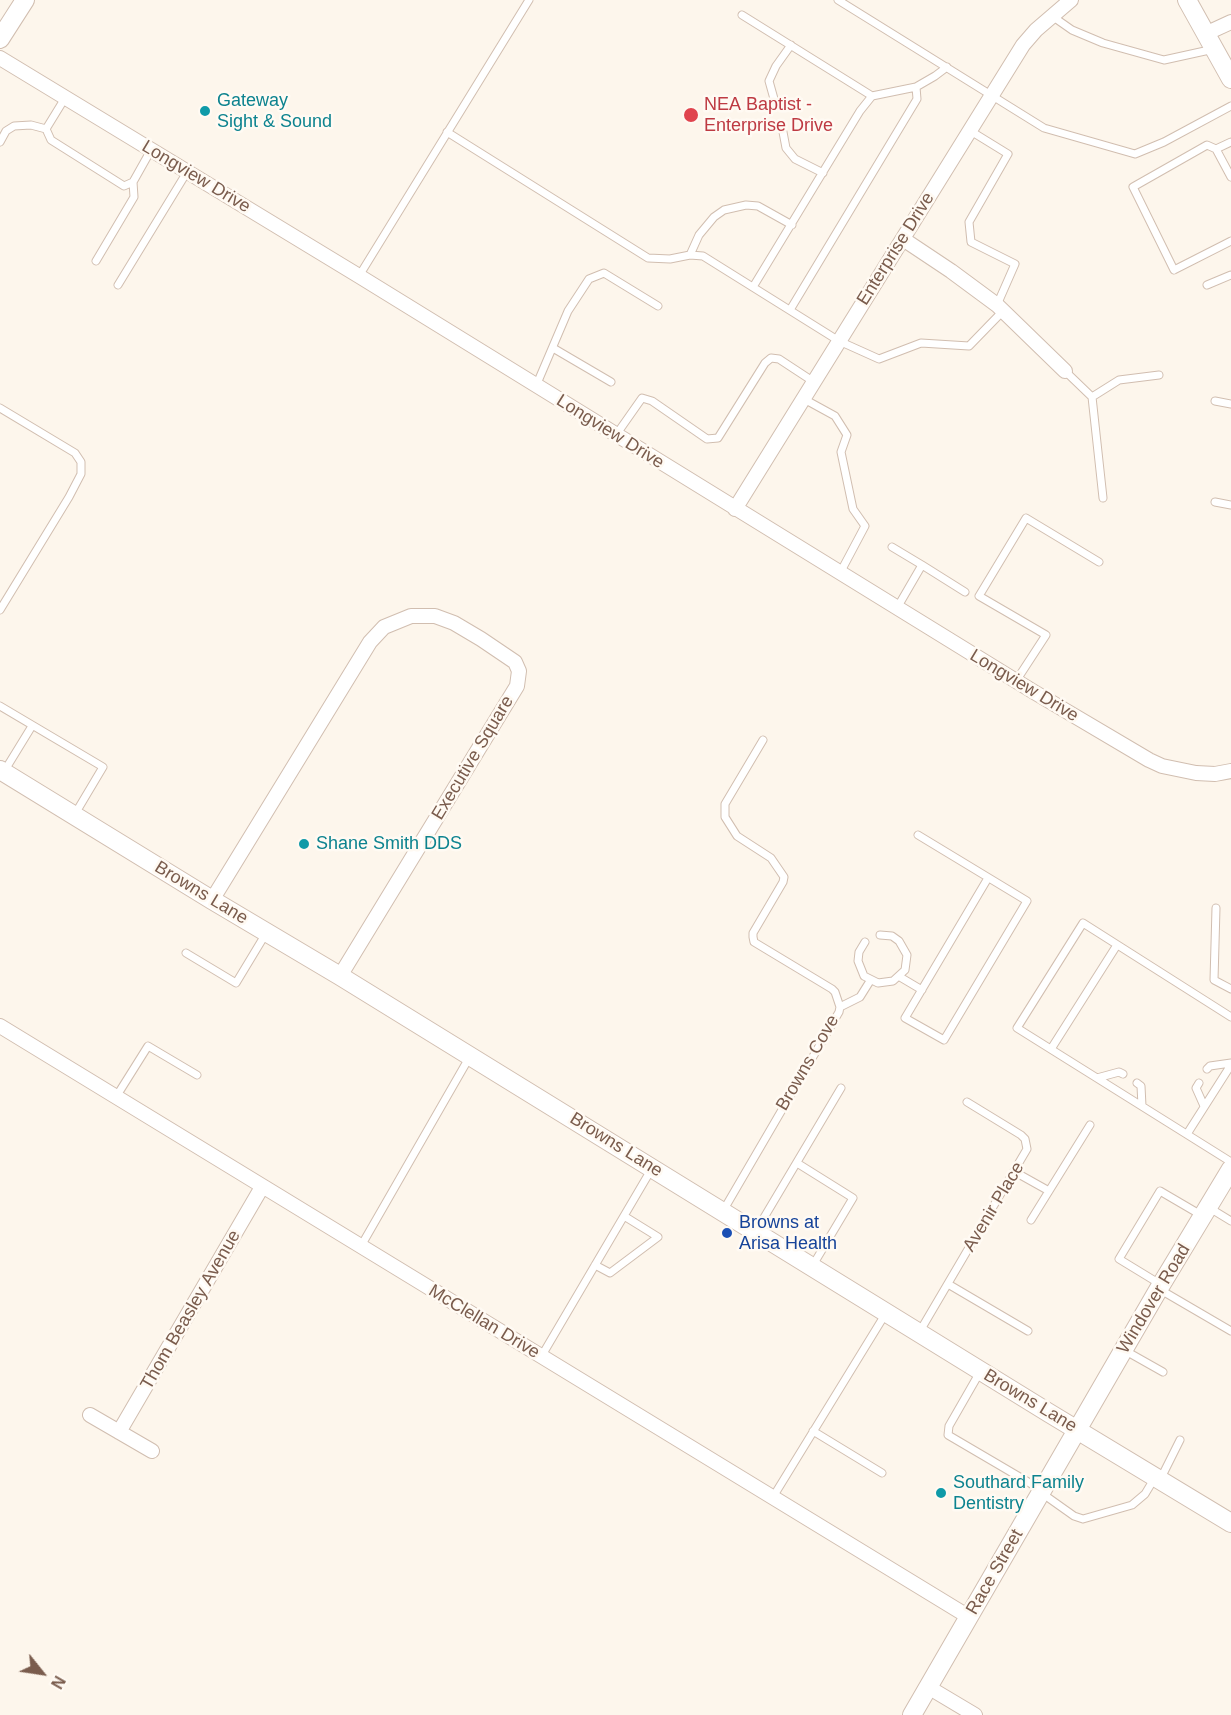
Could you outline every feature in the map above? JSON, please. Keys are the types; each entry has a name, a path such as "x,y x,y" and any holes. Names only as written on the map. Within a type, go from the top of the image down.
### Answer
{"street":[{"path":"0,39 25,0"},
{"name":"Enterprise Drive","path":"735,509 1023,45 1071,0"},
{"path":"1187,0 1231,79"},
{"path":"1210,42 1231,22"},
{"name":"Longview Drive","path":"0,58 359,276 1016,681 1149,760 1162,766 1196,773 1215,774 1231,771"},
{"path":"903,239 1000,308 1065,371"},
{"name":"Executive Square","path":"212,900 370,642 384,627 411,616 435,616 454,623 481,639 515,662 519,671 517,686 340,976"},
{"name":"Browns Lane","path":"2,771 1231,1523"},
{"name":"McClellan Drive","path":"0,1026 969,1617"},
{"name":"Windover Road","path":"1078,1430 1231,1169"},
{"name":"Thom Beasley Avenue","path":"119,1432 262,1187"},
{"path":"90,1414 152,1451"},
{"name":"Race Street","path":"912,1715 1078,1430"},
{"path":"928,1688 975,1715"}],"lane":[{"path":"359,276 529,0"},
{"path":"838,0 1044,128 1135,154 1164,142 1231,106"},
{"path":"742,15 872,96"},
{"path":"1052,16 1072,30 1103,43 1164,60 1210,42"},
{"path":"776,106 769,81 776,66 791,45"},
{"path":"753,287 860,111 872,96 916,87 947,67"},
{"path":"789,310 917,99 916,87"},
{"path":"46,129 65,98"},
{"path":"0,142 6,131 14,126 31,125 46,129"},
{"path":"46,129 51,140 124,186 133,182"},
{"path":"447,132 648,258 703,256 839,341 879,359 921,343 969,346 1000,308 1015,264 971,242 969,222 1008,154 969,130"},
{"path":"783,132 786,148 795,159 823,173"},
{"path":"1216,150 1231,142"},
{"path":"1231,177 1216,150 1208,145 1133,187 1174,270 1231,242"},
{"path":"96,261 134,197 133,182 151,150"},
{"path":"118,285 187,172"},
{"path":"690,255 699,235 714,217 724,210 746,205 758,206 792,225"},
{"path":"536,386 568,311 589,279 603,273 658,306"},
{"path":"1207,285 1231,275"},
{"path":"553,348 611,382"},
{"path":"616,436 642,398 652,401 708,439 718,438 765,363 771,358 779,359 814,382"},
{"path":"1065,371 1092,397 1103,498"},
{"path":"1092,397 1119,380 1159,375"},
{"path":"804,399 835,416 847,435 840,452 853,509 866,526 840,573"},
{"path":"1215,401 1231,404"},
{"path":"0,408 75,453 81,462 81,474 0,610"},
{"path":"1215,502 1231,505"},
{"path":"1016,681 1046,635 979,596 1026,518 1099,562"},
{"path":"892,547 965,592"},
{"path":"897,608 922,565"},
{"path":"0,706 103,767 74,815"},
{"path":"2,771 32,726"},
{"name":"Browns Cove","path":"723,1211 840,1007 832,989 754,942 753,933 784,878 771,858 737,836 725,817 725,804 763,740"},
{"path":"918,836 1027,901 944,1040 905,1018 988,878"},
{"path":"1216,908 1214,980 1231,989"},
{"path":"1231,1017 1083,923 1017,1028 1231,1162"},
{"path":"186,953 236,983 267,932"},
{"path":"866,942 859,952 858,961 864,976 870,981 886,984 900,977 907,963 905,947 892,936 880,935"},
{"path":"1051,1049 1117,945"},
{"path":"900,977 922,990"},
{"path":"840,1007 860,997 870,981"},
{"path":"116,1097 148,1046 197,1075"},
{"path":"361,1247 470,1056"},
{"path":"1207,1070 1210,1066 1231,1064"},
{"path":"1187,1134 1231,1064"},
{"path":"1097,1078 1119,1072 1124,1074"},
{"path":"1137,1083 1141,1086 1142,1106"},
{"path":"1199,1083 1196,1088 1204,1106"},
{"path":"756,1231 842,1088"},
{"name":"Avenir Place","path":"919,1333 1028,1149 1025,1139 967,1102"},
{"path":"1031,1220 1090,1125"},
{"path":"797,1163 853,1198 812,1266"},
{"path":"541,1357 653,1168"},
{"path":"1015,1172 1049,1191"},
{"path":"1231,1221 1160,1191 1119,1259 1231,1331"},
{"path":"595,1265 610,1273 658,1237 624,1216"},
{"path":"948,1284 1028,1331"},
{"path":"772,1497 886,1313"},
{"path":"1124,1350 1163,1372"},
{"path":"981,1371 949,1426 948,1436 1042,1492 1074,1516 1083,1519 1132,1505 1158,1479 1180,1440"},
{"path":"813,1431 882,1473"}],"place":[{"name":"Gateway Sight & Sound","path":"205,111"},
{"name":"NEA Baptist - Enterprise Drive","path":"691,115"},
{"name":"Shane Smith DDS","path":"304,844"},
{"name":"Browns at Arisa Health","path":"727,1233"},
{"name":"Southard Family Dentistry","path":"941,1493"}]}
